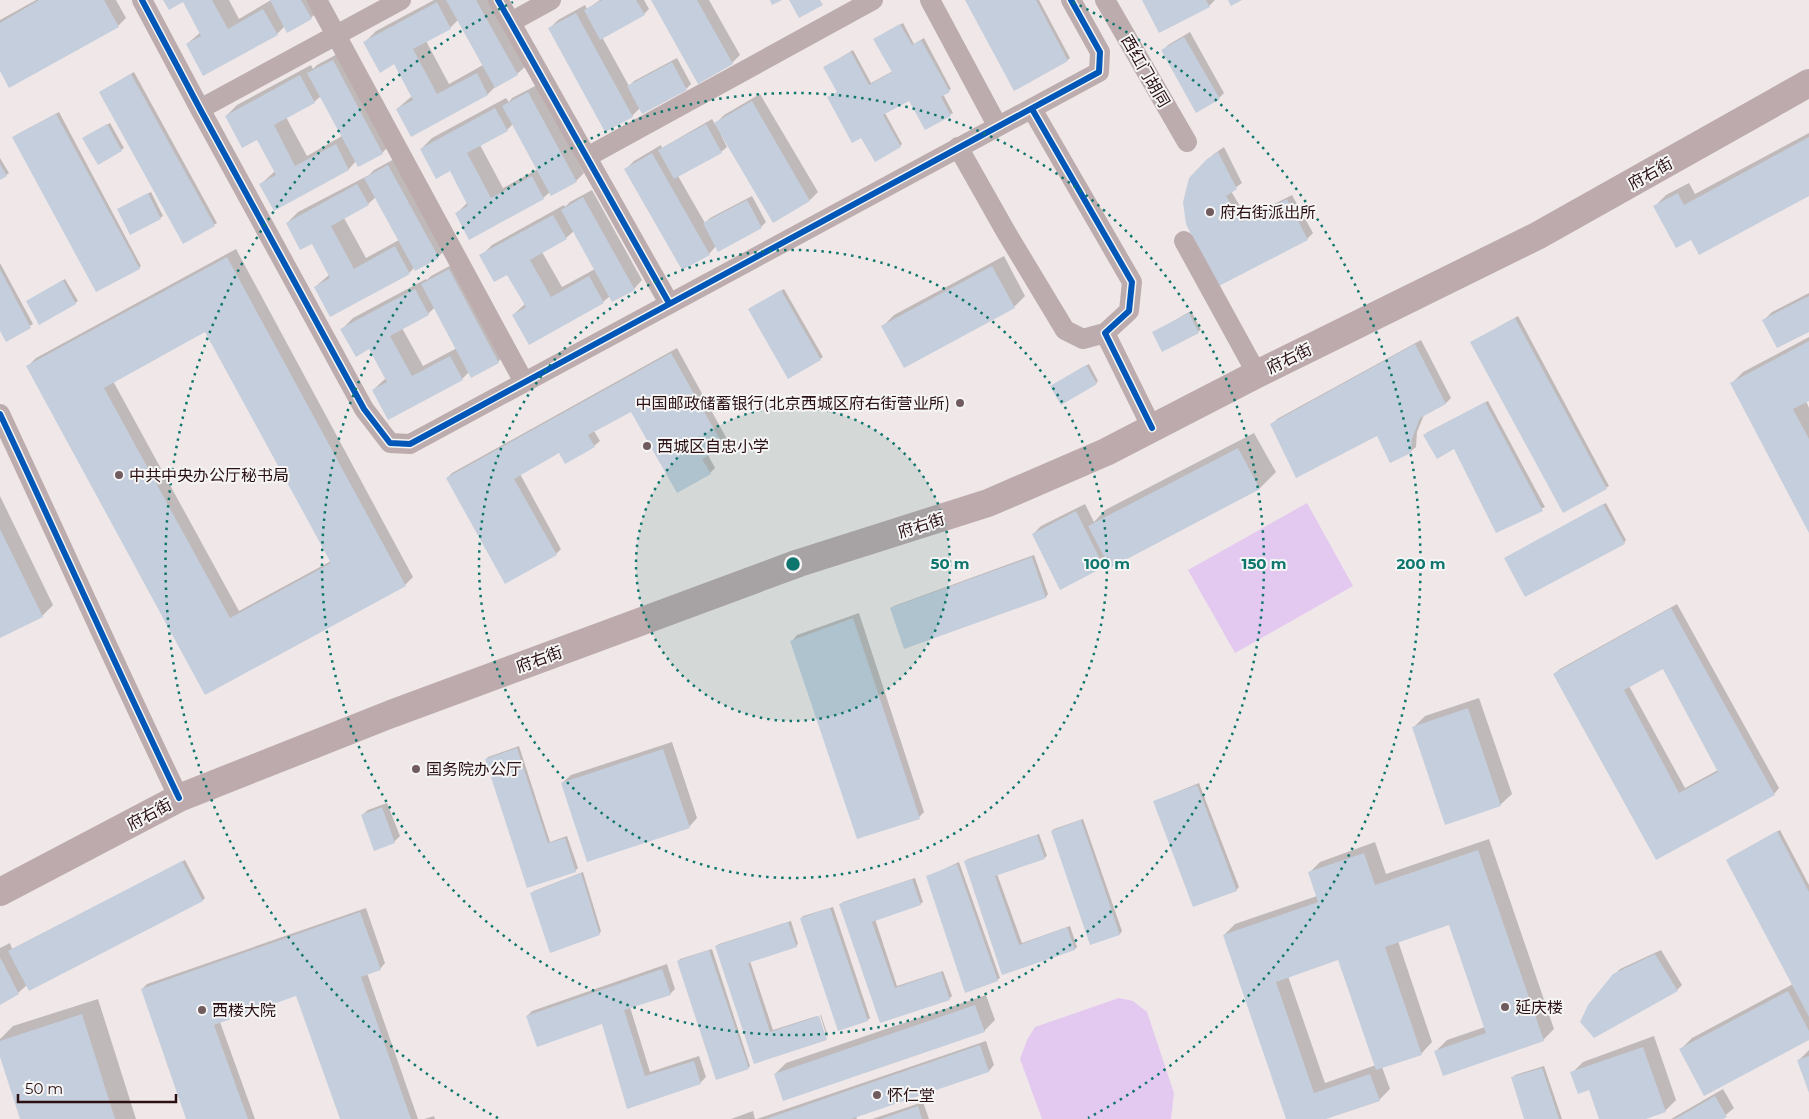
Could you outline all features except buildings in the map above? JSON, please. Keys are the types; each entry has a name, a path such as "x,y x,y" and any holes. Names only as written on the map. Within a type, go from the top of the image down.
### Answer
{"main road":[{"name":"府右街","path":"0,892 179,798 391,714 799,563 988,504 1106,452 1257,374 1537,236 1809,83"}],"street":[{"path":"142,0 364,409 390,443 410,444 1099,72 1100,52 1071,0"},
{"path":"317,0 524,382"},
{"path":"200,109 401,0"},
{"path":"498,0 669,303"},
{"path":"511,22 551,0"},
{"path":"587,158 873,0"},
{"path":"930,0 997,126"},
{"name":"西红门胡同","path":"1105,0 1187,142"},
{"path":"958,147 1065,330 1083,339 1105,333 1129,311 1132,282 1032,109"},
{"path":"1184,242 1257,374"},
{"path":"1105,333 1152,428"},
{"path":"0,414 179,798"}],"shaded area":[{"path":"1307,503 1353,586 1235,653 1188,570"},
{"path":"1119,998 1133,1001 1147,1012 1174,1093 1171,1119 1042,1119 1020,1059 1027,1040 1035,1027"}],"cycle path":[{"path":"142,0 364,409 390,443 410,444 1099,72 1100,52 1071,0"},
{"path":"498,0 669,303"},
{"path":"1032,109 1132,282 1129,311 1105,333 1152,428"},
{"path":"0,414 179,798"}],"place":[{"name":"府右街派出所","path":"1210,212"},
{"name":"中国邮政储蓄银行(北京西城区府右街营业所)","path":"960,403"},
{"name":"西城区自忠小学","path":"647,446"},
{"name":"中共中央办公厅秘书局","path":"119,475"},
{"name":"国务院办公厅","path":"416,769"},
{"name":"延庆楼","path":"1505,1007"},
{"name":"西楼大院","path":"202,1010"},
{"name":"怀仁堂","path":"877,1095"}]}
